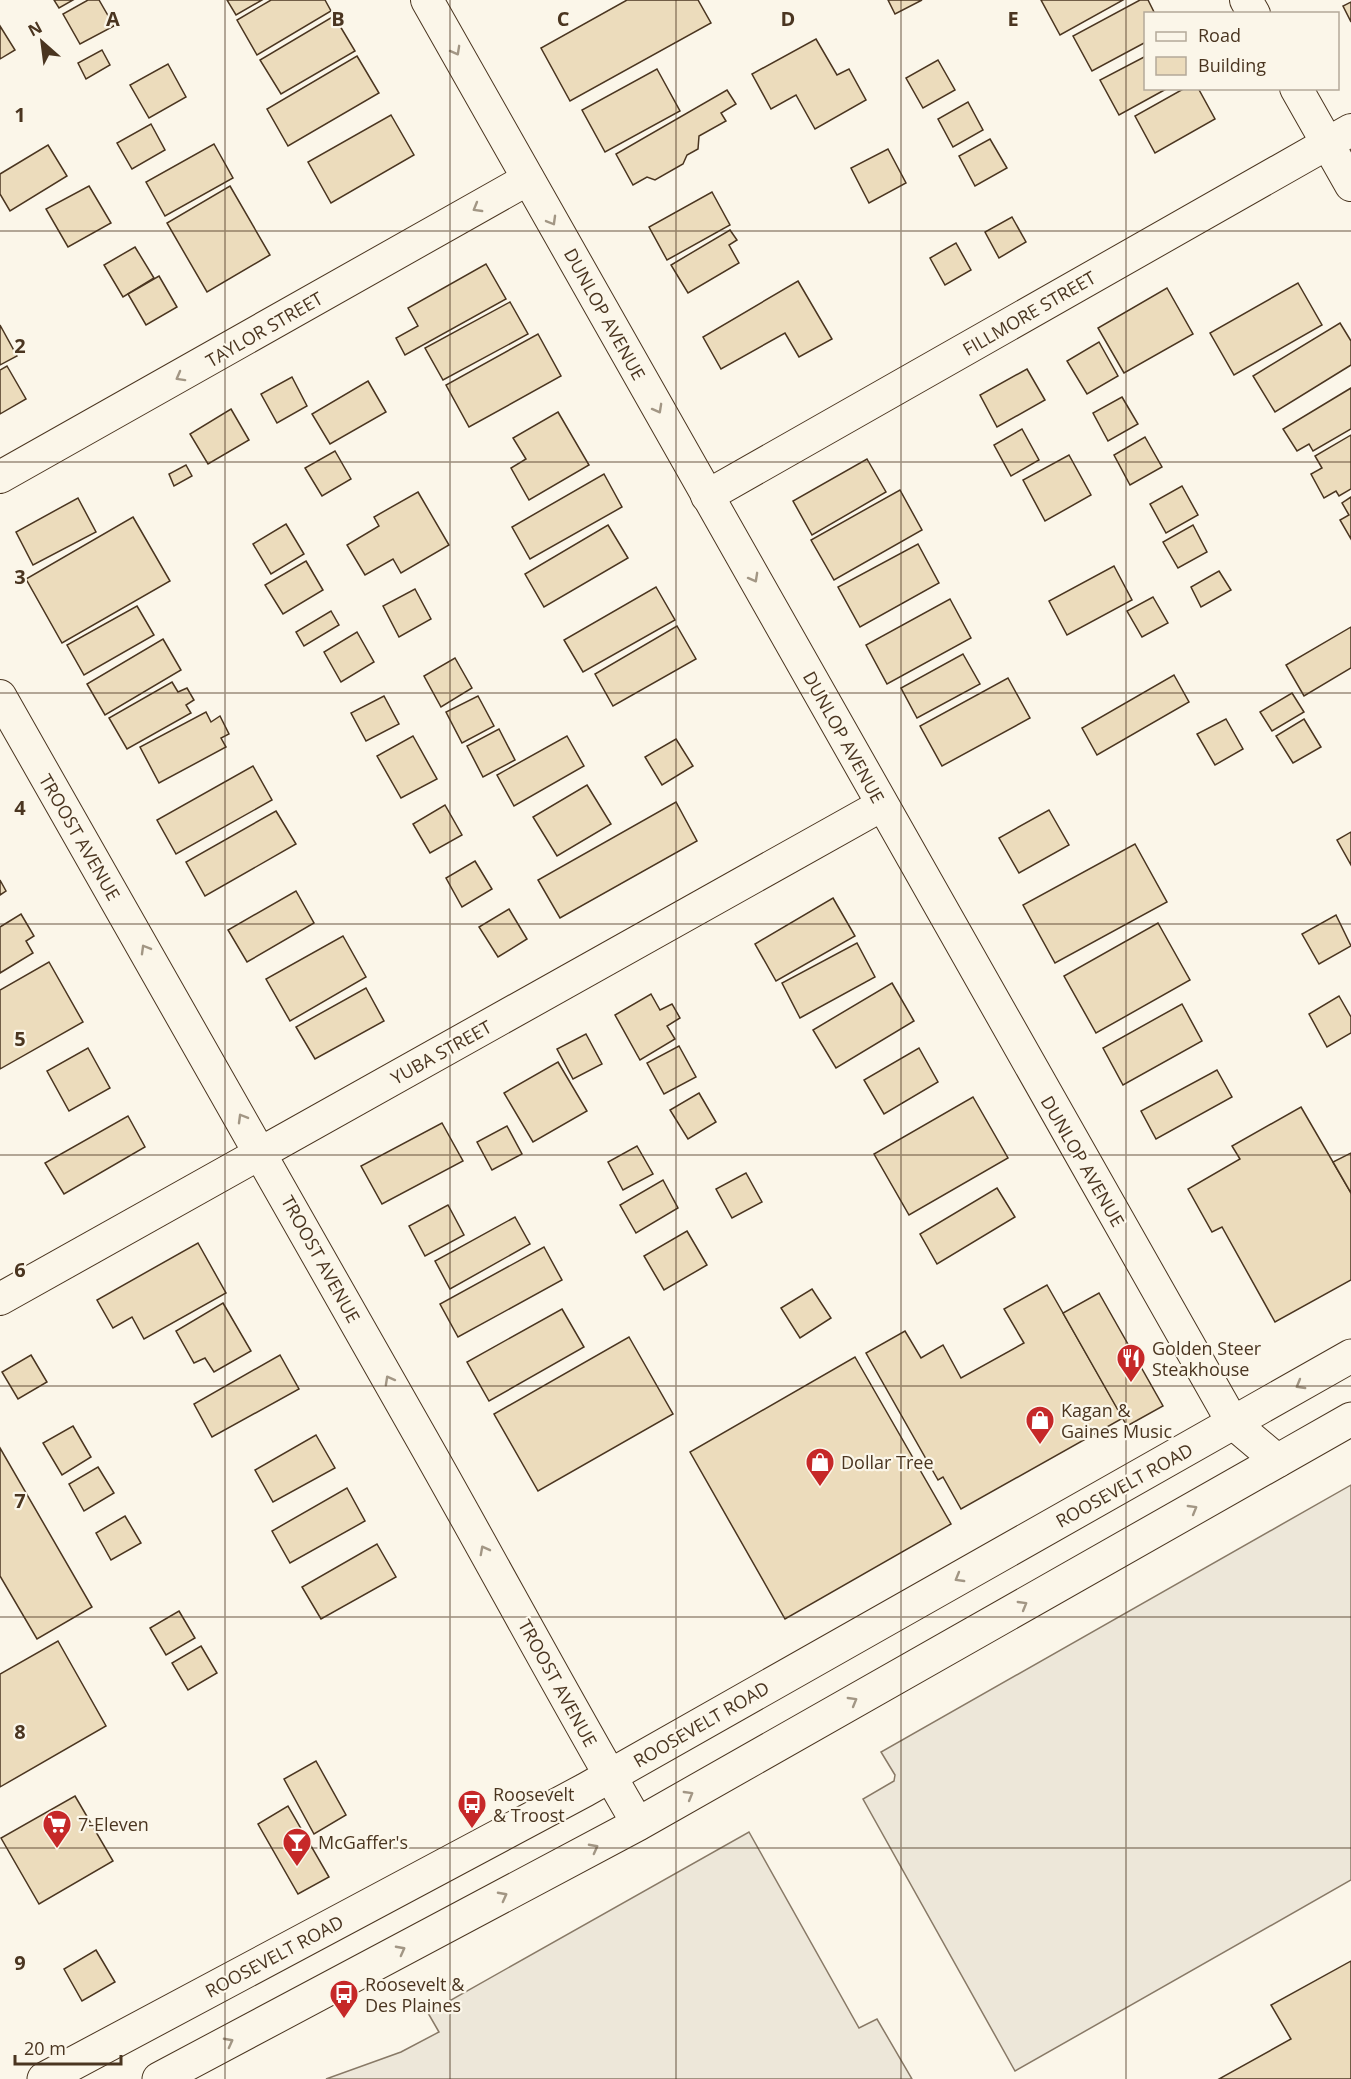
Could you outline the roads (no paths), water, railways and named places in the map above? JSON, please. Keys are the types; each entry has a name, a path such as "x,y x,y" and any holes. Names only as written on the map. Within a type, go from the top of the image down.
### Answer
{"main road":[{"name":"ROOSEVELT ROAD","path":"44,2079 610,1776 1351,1356"},
{"path":"159,2079 638,1824 1351,1419"}],"street":[{"name":"DUNLOP AVENUE","path":"427,0 1233,1423 1278,1461"},
{"path":"1298,90 1339,137 1351,185"},
{"name":"FILLMORE STREET","path":"707,496 1339,137"},
{"name":"TAYLOR STREET","path":"0,477 528,179"},
{"name":"TROOST AVENUE","path":"0,696 262,1152 638,1824"},
{"name":"YUBA STREET","path":"0,1299 882,805"}],"place":[{"name":"Golden Steer Steakhouse","path":"1131,1384"},
{"name":"Kagan & Gaines Music","path":"1040,1446"},
{"name":"Dollar Tree","path":"820,1488"},
{"name":"Roosevelt & Troost","path":"472,1830"},
{"name":"7-Eleven","path":"57,1850"},
{"name":"McGaffer's","path":"297,1868"},
{"name":"Roosevelt & Des Plaines","path":"344,2020"}]}
